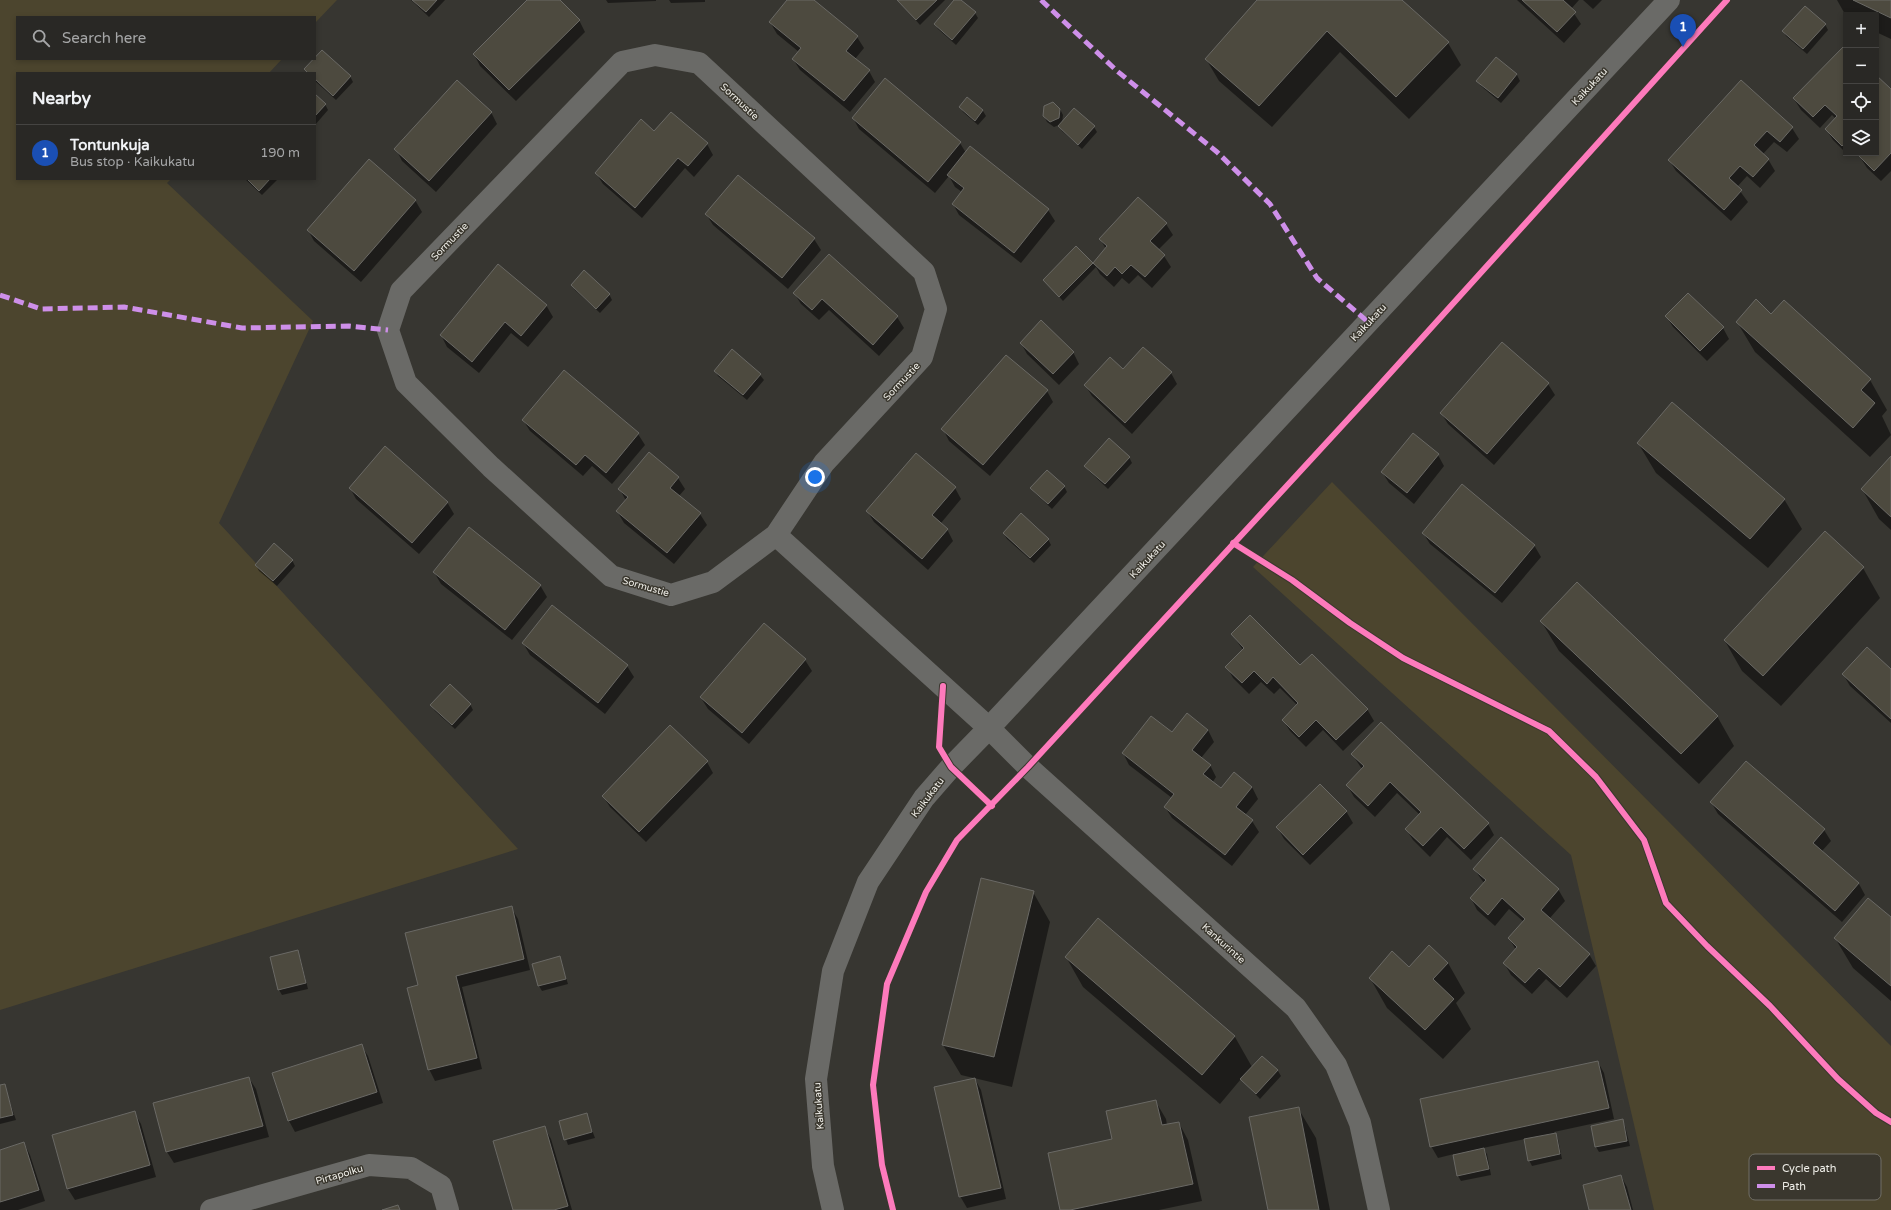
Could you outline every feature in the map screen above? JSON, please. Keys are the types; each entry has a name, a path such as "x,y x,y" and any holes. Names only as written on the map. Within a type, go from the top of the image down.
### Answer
{"street":[{"name":"Kaikukatu","path":"833,1210 823,1166 816,1079 833,971 868,882 924,798 951,767 1669,0"},
{"name":"Sormustie","path":"655,55 699,62 924,272 936,308 922,357 824,463 776,535 713,582 671,595 611,576 491,467 406,383 388,330 401,291 622,62 655,55"},
{"name":"Kankurintie","path":"776,535 989,728 1028,767 1296,1008 1336,1065 1360,1123 1379,1210"},
{"name":"Pirtapolku","path":"212,1210 369,1165 411,1168 441,1186 448,1210"}],"shaded area":[{"path":"0,0 337,0 316,22 316,16 16,16 16,60 281,60 270,72 16,72 16,180 170,180 167,183 313,321 219,523 518,849 0,1010"},
{"path":"1332,482 1891,1046 1891,1210 1654,1210 1571,855 1253,567"}],"building":[{"path":"412,0 437,0 426,12"},
{"path":"527,0 560,0 580,20 509,90 473,54"},
{"path":"787,0 814,0 858,36 846,51 870,70 844,101 792,59 801,48 769,22"},
{"path":"897,0 937,0 916,20"},
{"path":"954,0 961,0 976,12 952,40 934,24"},
{"path":"1257,0 1402,0 1449,42 1396,97 1327,31 1259,106 1205,59"},
{"path":"1522,0 1563,0 1576,12 1557,32"},
{"path":"1853,0 1891,0 1891,18"},
{"path":"1805,6 1826,24 1803,49 1782,31"},
{"path":"1843,47 1843,145 1842,146 1825,129 1837,116 1825,105 1813,117 1793,98"},
{"path":"322,50 351,76 333,96 316,80 316,72 307,72 304,69 313,60 316,60 316,56"},
{"path":"1496,57 1517,74 1498,98 1476,81"},
{"path":"885,78 961,142 928,182 852,118"},
{"path":"1879,78 1891,89 1891,153 1874,171 1859,156 1879,156"},
{"path":"457,80 492,112 429,181 394,149"},
{"path":"1741,80 1793,127 1780,142 1767,131 1754,145 1769,159 1753,177 1740,166 1729,178 1742,190 1724,210 1668,160"},
{"path":"316,95 326,104 316,115"},
{"path":"967,97 983,110 975,121 959,107"},
{"path":"1053,102 1060,109 1059,118 1050,122 1043,116 1044,106"},
{"path":"1074,108 1095,126 1078,145 1058,126"},
{"path":"671,112 708,143 688,166 678,158 635,208 595,173 641,119 654,131"},
{"path":"970,146 1049,209 1014,253 952,204 964,188 947,175"},
{"path":"369,159 416,200 354,271 307,230"},
{"path":"738,175 815,238 782,278 705,214"},
{"path":"248,180 269,180 259,191"},
{"path":"1138,197 1167,223 1150,241 1165,255 1145,277 1131,265 1122,274 1115,267 1107,276 1093,263 1107,246 1099,239"},
{"path":"1076,246 1093,263 1059,297 1043,280"},
{"path":"829,254 898,316 873,345 822,299 812,310 793,293"},
{"path":"498,264 547,305 521,336 505,322 472,362 440,335"},
{"path":"584,270 610,294 596,309 571,285"},
{"path":"1688,293 1724,327 1700,351 1665,316"},
{"path":"1756,299 1771,314 1784,300 1871,379 1861,390 1875,403 1853,428 1736,322"},
{"path":"1041,320 1074,352 1053,374 1020,343"},
{"path":"1502,342 1549,383 1487,454 1440,413"},
{"path":"1143,347 1172,372 1125,423 1084,385 1110,357 1123,369"},
{"path":"732,349 761,374 743,395 714,371"},
{"path":"1006,355 1048,390 983,465 941,429"},
{"path":"564,370 639,433 606,473 585,455 576,465 522,420"},
{"path":"1672,402 1785,499 1750,539 1637,443"},
{"path":"1413,433 1439,454 1407,493 1381,472"},
{"path":"1109,438 1130,457 1105,484 1084,466"},
{"path":"385,446 448,502 412,543 349,488"},
{"path":"649,452 679,477 670,488 701,513 667,553 616,511 628,497 618,489"},
{"path":"916,453 956,487 932,515 948,529 922,559 866,511"},
{"path":"1891,456 1891,517 1861,489"},
{"path":"1047,470 1065,486 1048,504 1030,488"},
{"path":"1462,484 1535,545 1495,593 1422,533"},
{"path":"1021,513 1049,539 1030,558 1003,533"},
{"path":"469,527 541,585 505,630 433,572"},
{"path":"1825,531 1864,567 1763,676 1724,640"},
{"path":"274,543 293,560 273,581 255,565"},
{"path":"1577,582 1718,716 1681,754 1540,621"},
{"path":"552,605 628,665 598,703 522,643"},
{"path":"1250,615 1300,665 1312,654 1368,709 1336,740 1316,720 1299,737 1282,720 1298,703 1273,677 1267,684 1254,671 1242,683 1225,667 1244,648 1231,634"},
{"path":"764,623 806,659 742,733 700,697"},
{"path":"1867,647 1891,669 1891,719 1842,674"},
{"path":"450,684 471,704 452,725 430,705"},
{"path":"1187,713 1208,730 1192,750 1211,765 1203,774 1221,788 1234,772 1252,787 1236,807 1253,820 1225,855 1164,807 1174,794 1122,753 1151,716 1172,732"},
{"path":"1381,722 1489,823 1464,849 1441,827 1423,846 1405,829 1421,812 1390,782 1368,806 1346,785 1364,766 1351,754"},
{"path":"670,725 708,761 639,832 602,796"},
{"path":"1746,761 1825,829 1813,843 1859,883 1835,911 1710,802"},
{"path":"1320,784 1347,811 1303,855 1276,827"},
{"path":"1501,837 1559,889 1541,910 1590,954 1560,987 1539,968 1525,983 1503,963 1517,947 1508,938 1525,919 1502,898 1488,915 1470,898 1486,880 1473,869"},
{"path":"981,878 1034,891 994,1057 942,1045"},
{"path":"1868,898 1891,917 1891,986 1834,938"},
{"path":"512,906 524,959 456,976 477,1058 428,1070 407,988 418,985 405,933"},
{"path":"1098,918 1235,1036 1202,1075 1065,957"},
{"path":"1429,945 1448,963 1433,979 1454,999 1425,1030 1369,978 1392,951 1409,967"},
{"path":"298,950 306,983 278,990 270,957"},
{"path":"560,956 566,979 538,986 532,964"},
{"path":"362,1044 377,1092 288,1121 272,1073"},
{"path":"1262,1056 1278,1070 1256,1094 1240,1079"},
{"path":"1598,1061 1609,1108 1430,1147 1420,1099"},
{"path":"249,1077 263,1126 166,1152 153,1103"},
{"path":"975,1078 1001,1188 959,1197 934,1087"},
{"path":"5,1084 13,1115 0,1118 0,1085"},
{"path":"1156,1100 1162,1125 1179,1122 1193,1184 1070,1210 1060,1210 1048,1153 1112,1139 1106,1111"},
{"path":"1299,1107 1319,1210 1268,1210 1249,1117"},
{"path":"135,1111 150,1165 67,1189 52,1135"},
{"path":"587,1113 592,1132 564,1140 559,1121"},
{"path":"1623,1119 1627,1141 1595,1147 1591,1126"},
{"path":"545,1126 568,1206 554,1210 513,1210 493,1141"},
{"path":"1556,1133 1560,1154 1528,1161 1524,1139"},
{"path":"24,1142 39,1190 0,1202 0,1150"},
{"path":"1484,1148 1489,1169 1457,1176 1453,1155"},
{"path":"1621,1175 1631,1210 1589,1210 1583,1185"},
{"path":"398,1205 400,1210 382,1210"}],"marked path":[{"path":"1041,0 1117,71 1217,152 1270,204 1317,278 1368,322"},
{"path":"0,295 41,309 124,307 242,328 349,326 388,330"}],"cycle path":[{"path":"893,1210 882,1165 873,1085 887,984 926,892 957,840 1028,767 1375,390 1727,0"},
{"path":"1233,543 1292,580 1350,623 1403,658 1549,731 1596,777 1644,840 1666,903 1707,946 1770,1006 1838,1079 1876,1113 1891,1122"},
{"path":"943,686 939,747 951,767 992,806"}],"place":[{"name":"Tontunkuja","path":"1683,47"}]}
